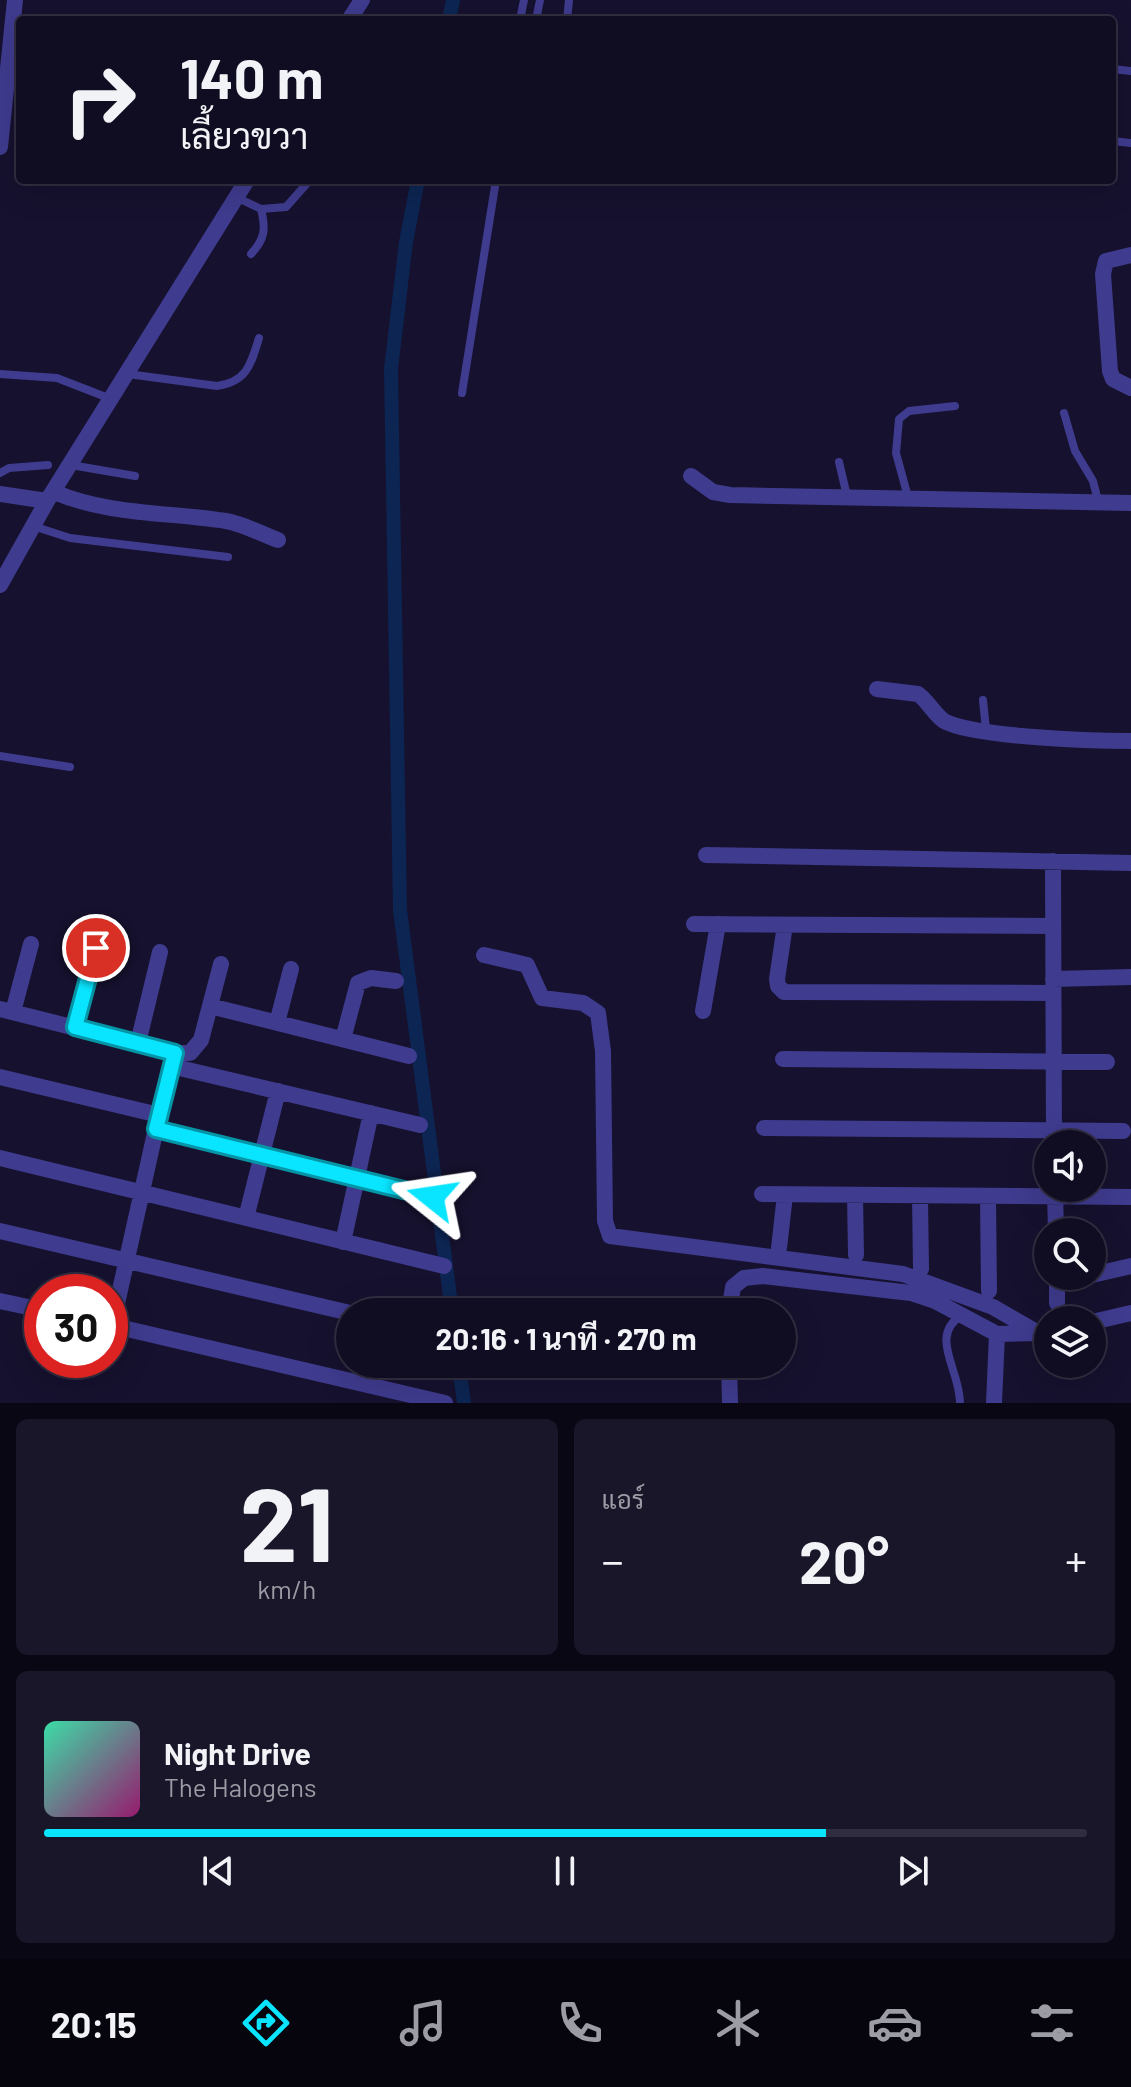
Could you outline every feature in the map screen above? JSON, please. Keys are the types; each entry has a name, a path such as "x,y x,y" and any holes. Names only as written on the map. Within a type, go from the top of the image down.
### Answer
{"street":[{"path":"0,147 14,65 15,0"},
{"path":"0,585 51,496 244,184"},
{"path":"1131,255 1106,261 1103,274 1110,371 1113,379 1131,388"},
{"path":"691,476 713,492 730,495 1131,503"},
{"path":"0,494 51,496 112,508 229,521 278,540"},
{"path":"877,689 918,694 945,721 986,730 1131,741"},
{"path":"706,855 1131,863"},
{"path":"1053,861 1054,1130"},
{"path":"694,924 1052,926"},
{"path":"703,1011 718,924"},
{"path":"785,925 777,979 778,986 784,992 1052,986 1131,977"},
{"path":"31,944 6,1011 138,1043 173,1060 278,1091 420,1125"},
{"path":"75,1027 96,948"},
{"path":"138,1043 160,952"},
{"path":"484,955 527,965 542,998 583,1003 598,1013 603,1051 605,1221 610,1236 903,1274 993,1307 1034,1328"},
{"path":"124,1274 173,1060 197,1048 221,964"},
{"path":"277,1023 291,969"},
{"path":"343,1039 358,983 371,978 396,981"},
{"path":"210,1006 409,1056"},
{"path":"783,1059 1107,1062"},
{"path":"2,1079 158,1122 262,1155 432,1197"},
{"path":"246,1218 278,1091"},
{"path":"343,1242 371,1113"},
{"path":"764,1128 1034,1136"},
{"path":"1106,1132 1123,1131"},
{"path":"0,1158 444,1266"},
{"path":"762,1194 988,1198 1034,1195"},
{"path":"779,1248 785,1195"},
{"path":"855,1196 856,1255"},
{"path":"1106,1196 1131,1197"},
{"path":"920,1197 921,1269"},
{"path":"988,1198 989,1291"},
{"path":"0,1231 336,1310"},
{"path":"1106,1272 1131,1266"},
{"path":"731,1298 733,1287 744,1278 763,1276 911,1293 997,1334 1034,1332"},
{"path":"1057,1290 1057,1303"},
{"path":"0,1301 24,1306"},
{"path":"1106,1319 1131,1313"},
{"path":"128,1329 445,1403"},
{"path":"994,1403 997,1334"},
{"path":"729,1378 730,1403"}],"lane":[{"path":"236,197 261,209 286,207 306,184"},
{"path":"462,393 495,184"},
{"path":"251,254 262,242 264,233 261,209"},
{"path":"127,374 217,386 231,385 248,371 259,338"},
{"path":"0,374 57,378 111,399"},
{"path":"908,497 896,453 899,419 909,411 955,406"},
{"path":"1064,413 1075,451 1093,481 1098,501"},
{"path":"839,462 847,496"},
{"path":"0,473 9,468 48,465"},
{"path":"71,465 135,476"},
{"path":"33,526 70,538 228,557"},
{"path":"983,700 986,730"},
{"path":"0,756 70,767"},
{"path":"960,1403 960,1385 945,1331 949,1323 962,1315"}],"waterway":[{"path":"450,16 453,0"},
{"path":"417,184 406,242 391,369 400,910 450,1298"},
{"path":"461,1378 464,1403"}],"route":[{"path":"96,948 75,1027 175,1053 156,1129 432,1197"}]}
